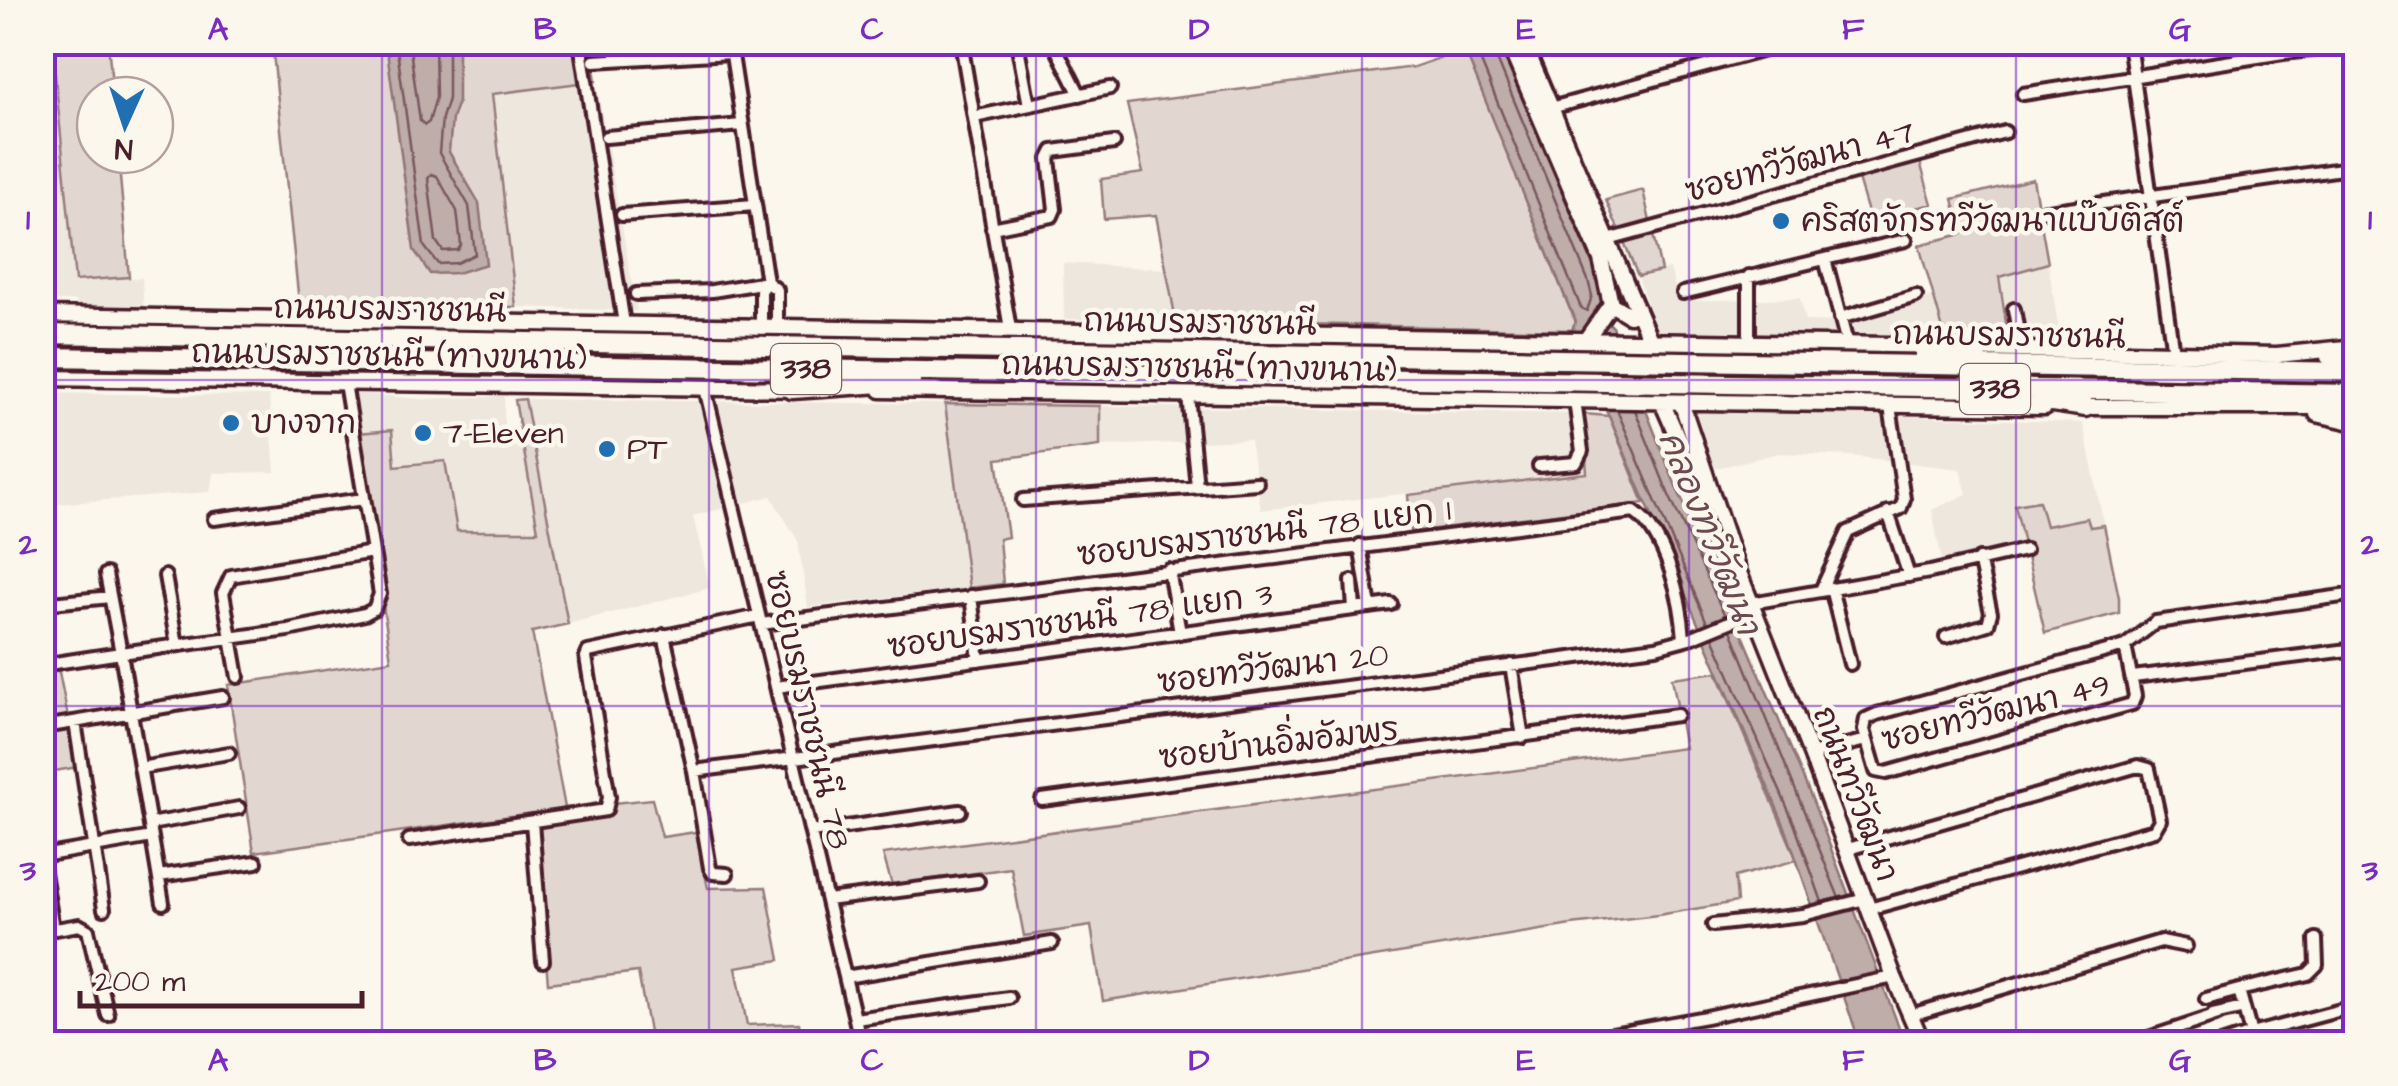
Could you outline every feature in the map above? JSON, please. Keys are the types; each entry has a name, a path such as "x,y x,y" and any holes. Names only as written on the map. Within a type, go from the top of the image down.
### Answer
{"highway":[{"name":"ถนนบรมราชชนนี","path":"42,334 2356,372"},
{"path":"1808,362 1982,350"},
{"name":"ถนนบรมราชชนนี","path":"42,357 2356,394"},
{"path":"792,389 1021,372"},
{"path":"1968,389 2086,407"}],"main road":[{"path":"1508,42 1601,259 1611,304 1586,338"},
{"path":"1524,42 1650,340"},
{"path":"1611,304 1629,315 1638,312"},
{"name":"ถนนบรมราชชนนี (ทางขนาน)","path":"42,315 1846,342 1950,345 1982,350"},
{"name":"ถนนบรมราชชนนี","path":"1982,350 2307,354 2356,347"},
{"path":"2307,354 2356,358"},
{"name":"ถนนบรมราชชนนี (ทางขนาน)","path":"42,378 1890,406 2350,409"},
{"name":"ถนนทวีวัฒนา","path":"1662,402 1736,564"},
{"name":"ถนนทวีวัฒนา","path":"1680,402 1752,607 1848,849 1887,979 1911,1015 1922,1044"},
{"path":"2295,408 2356,423"}],"street":[{"path":"580,42 624,324"},
{"path":"961,42 1010,329"},
{"path":"1017,42 1029,106"},
{"path":"1053,42 1080,95"},
{"path":"1551,108 1794,42"},
{"path":"2129,42 2173,353"},
{"path":"2023,94 2356,45"},
{"path":"594,61 730,48 767,282 760,292 769,326"},
{"path":"974,117 1110,88"},
{"path":"606,137 742,126"},
{"name":"ซอยทวีวัฒนา 47","path":"1608,240 2004,132"},
{"path":"992,228 1052,216 1055,209 1049,159 1054,152 1114,142"},
{"path":"2042,212 2356,167"},
{"path":"622,215 755,205"},
{"path":"1683,293 1906,240"},
{"path":"1825,259 1846,342"},
{"path":"1749,276 1749,342"},
{"path":"636,294 712,291 767,282"},
{"path":"1840,318 1916,296"},
{"path":"2014,309 2021,350"},
{"path":"42,665 288,630 374,609 380,594 345,382"},
{"name":"ซอยบรมราชชนนี 78","path":"704,388 860,1044"},
{"path":"1188,395 1197,487"},
{"path":"1539,466 1576,463 1582,451 1582,401"},
{"path":"1850,664 1826,589 1844,536 1901,508 1904,499 1890,406"},
{"path":"1023,500 1256,483"},
{"path":"214,520 364,499"},
{"name":"ซอยบรมราชชนนี 78 แยก 1","path":"532,822 606,810 609,796 586,657 590,649 664,635 1634,512 1651,530 1674,580 1689,638"},
{"path":"1888,512 1909,576"},
{"path":"1360,546 1370,607"},
{"name":"ซอยทวีวัฒนา 20","path":"694,771 1638,650 1689,638 1735,620 1752,607 2026,550"},
{"path":"238,677 223,593 230,576 373,552"},
{"path":"1946,637 1988,624 1991,613 1980,560"},
{"path":"1169,570 1180,633"},
{"path":"106,574 162,902"},
{"path":"165,576 177,645"},
{"path":"1352,581 1354,610"},
{"name":"ซอยทวีวัฒนา 49","path":"2125,646 2133,677 2132,704 1886,773 1876,772 1866,740 1866,719 1877,714 2125,646 2156,622 2356,594"},
{"path":"971,596 978,660"},
{"path":"42,604 110,597"},
{"name":"ซอยบรมราชชนนี 78 แยก 3","path":"776,687 1391,604"},
{"path":"664,635 694,771 710,868 713,873 727,874"},
{"name":"ซอยทวีวัฒนา 49","path":"2133,677 2356,648"},
{"path":"1512,665 1523,738"},
{"path":"56,725 223,697"},
{"name":"ซอยบ้านอิ่มอัมพร","path":"1042,800 1677,715"},
{"path":"75,722 104,909"},
{"name":"ซอยทวีวัฒนา 49","path":"1812,754 1866,740"},
{"path":"140,768 228,753"},
{"path":"1712,925 1862,904 2154,830 2160,820 2149,770 2138,766 1848,849"},
{"path":"150,824 239,808"},
{"path":"810,832 960,811"},
{"path":"409,840 532,822 542,962"},
{"path":"108,1015 88,930 79,925 56,929 52,923 42,858 152,838"},
{"path":"159,876 256,862"},
{"path":"826,900 978,881"},
{"path":"2206,999 2308,974 2317,966 2316,939"},
{"path":"1911,1015 2161,940 2186,946"},
{"path":"845,976 1052,943"},
{"path":"1556,1044 1887,979"},
{"path":"2239,990 2251,1034"},
{"path":"855,1019 1009,998"},
{"path":"2221,1044 2352,1007 2352,1036"},
{"path":"2130,1044 2208,1015 2244,1008"}],"shaded area":[{"path":"52,42 75,280 142,278 144,311 77,312 76,301 43,301 42,43"},
{"path":"52,43 108,43 111,75 75,75 75,175 120,175 129,277 75,281"},
{"path":"272,43 590,43 596,81 492,94 516,307 299,303"},
{"path":"1465,49 1575,322 1572,330 1176,321 1156,215 1104,219 1101,179 1143,173 1127,104 1414,67"},
{"path":"596,81 637,311 516,307 492,94"},
{"path":"1920,162 1932,204 1870,219 1858,179"},
{"path":"2033,179 2048,263 1999,277 2009,343 1946,340 1919,245 1962,234 1953,199"},
{"path":"1643,190 1661,271 1638,276 1606,200"},
{"path":"1063,263 1166,269 1176,321 1064,319"},
{"path":"2048,263 2061,343 2009,343 1998,277"},
{"path":"1670,268 1679,301 1800,298 1805,321 1847,322 1934,296 1946,340 1657,333 1638,276"},
{"path":"43,341 1581,367 1586,376 43,352"},
{"path":"43,393 269,396 275,472 213,473 210,492 43,505"},
{"path":"352,393 421,399 504,396 504,442 522,444 538,531 457,531 445,462 395,466 358,433"},
{"path":"525,399 945,404 969,588 808,607 798,541 771,496 693,516 710,588 568,624"},
{"path":"525,399 568,624 532,632 565,808 652,799 662,837 696,832 708,888 766,887 780,960 736,967 747,1025 799,1023 802,1043 651,1043 638,972 548,983 533,813 254,852 228,685 391,660 358,433 392,430 395,466 445,461 457,531 538,531 515,400"},
{"path":"945,404 1100,406 1100,446 997,459 1008,537 999,539 1003,584 969,588"},
{"path":"1100,406 1583,414 1587,473 1261,510 1250,440 1100,446"},
{"path":"1703,408 2083,423 2104,525 2046,526 2024,545 1942,563 1932,510 1967,494 1960,469 1851,456 1779,453 1713,469 1691,413"},
{"path":"1583,414 1609,416 1644,503 1411,532 1408,495 1587,473"},
{"path":"2039,501 2046,526 2087,518 2090,527 2104,525 2119,613 2045,633 2015,505"},
{"path":"58,667 78,767 43,773 42,669"},
{"path":"1717,672 1797,860 1735,877 1737,902 1103,1001 1091,926 1024,936 1011,868 892,885 883,854 1685,748 1672,678"}],"water":[{"path":"386,43 458,43 458,101 449,152 479,203 486,264 457,273 430,274 414,250"},
{"path":"1462,43 1499,43 1598,277 1602,295 1599,314 1613,327 1677,489 1714,566 1812,799 1905,1043 1860,1043 1785,827 1609,416 1577,357 1575,321"}],"place":[{"name":"คริสตจักรทวีวัฒนาแบ๊บติสต์","path":"1781,221"},
{"name":"บางจาก","path":"231,423"},
{"name":"7-Eleven","path":"423,433"},
{"name":"PT","path":"607,449"}],"water label":[{"name":"คลองทวีวัฒนา","path":"1709,533"}]}
